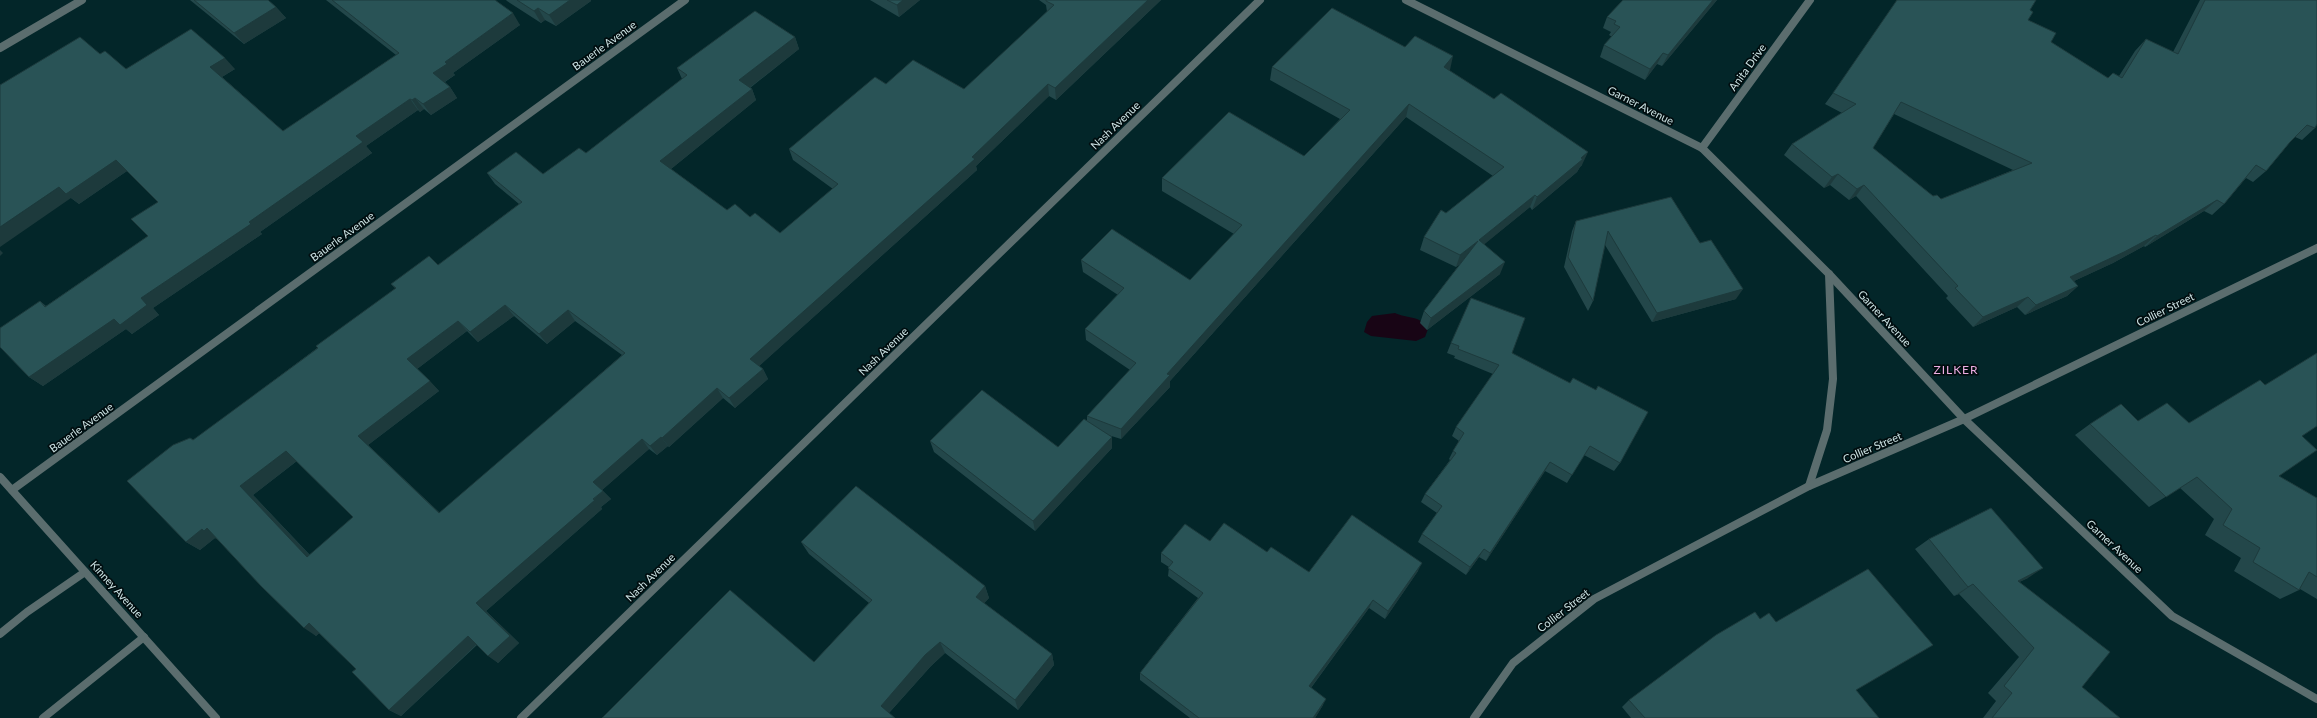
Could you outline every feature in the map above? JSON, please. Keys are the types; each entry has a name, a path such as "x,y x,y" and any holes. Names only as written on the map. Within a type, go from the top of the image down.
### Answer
{"street":[{"path":"0,48 82,0"},
{"name":"Bauerle Avenue","path":"12,490 685,0"},
{"name":"Nash Avenue","path":"521,718 1260,0"},
{"name":"Garner Avenue","path":"1406,0 1702,148 1829,274 1964,419 2172,616 2317,699"},
{"name":"Anita Drive","path":"1702,148 1810,0"},
{"name":"Collier Street","path":"1474,718 1513,663 1594,599 1809,486 1964,419 2317,248"},
{"path":"1809,486 1827,430 1833,379 1829,274"},
{"name":"Kinney Avenue","path":"0,477 216,718"},
{"path":"0,634 27,612 85,572"},
{"path":"43,718 144,637"}],"shaded area":[{"path":"1395,313 1422,321 1428,329 1425,337 1416,341 1371,336 1364,332 1367,322 1372,316"}],"building":[{"path":"194,0 268,0 276,7 234,33"},
{"path":"332,0 495,0 513,13 445,62 447,64 433,73 450,87 423,104 415,98 412,100 410,99 356,136 363,142 249,222 251,224 141,298 147,305 120,325 114,319 29,377 0,347 0,328 40,301 45,307 148,236 131,219 158,202 116,160 66,194 59,187 0,227 0,85 80,37 100,54 105,51 126,69 191,29 225,58 210,67 283,131 399,53"},
{"path":"517,0 570,0 549,15 538,8 534,11"},
{"path":"887,0 903,0 897,5"},
{"path":"1148,0 1055,88 1048,84 972,157 975,159 750,359 763,369 729,398 717,388 662,438 661,437 650,446 642,439 593,482 603,491 593,499 595,500 476,603 510,636 488,656 468,636 389,710 352,672 356,669 309,623 304,628 261,586 207,528 204,531 202,529 186,542 127,481 173,445 190,438 193,440 318,348 316,346 396,288 391,284 429,256 438,265 522,202 487,173 516,152 543,174 579,148 586,153 687,75 677,68 755,11 795,37 739,80 752,89 660,161 727,210 735,204 750,217 755,213 780,233 838,184 789,149 875,77 886,84 913,60 964,89 1054,5 1046,1","holes":["505,305 539,334 568,310 625,353 439,513 358,436 430,381 407,359 458,321 470,332","286,451 353,517 307,557 240,486"]},
{"path":"1623,0 1713,0 1668,55 1663,53 1650,69 1604,45 1620,27 1614,24 1616,21 1607,17"},
{"path":"1897,0 2036,0 2030,10 2033,12 2028,20 2056,33 2051,42 2108,78 2113,73 2122,78 2146,39 2178,54 2205,0 2317,0 2317,124 2315,128 2307,125 2290,142 2266,171 2256,165 2224,204 2217,200 2157,236 2156,235 2124,252 2070,277 2078,286 2036,305 2028,297 1983,317 1955,288 1958,286 1864,185 1857,189 1838,174 1832,177 1792,144 1856,104 1833,93","holes":["1901,102 2032,163 1941,199 1937,195 1933,196 1873,148"]},
{"path":"1332,8 1405,47 1415,36 1453,56 1444,67 1494,99 1501,93 1588,152 1581,158 1583,159 1537,197 1535,195 1479,240 1505,262 1431,318 1424,311 1478,241 1460,255 1424,237 1441,210 1446,213 1504,167 1409,104 1167,374 1170,375 1121,429 1087,416 1136,363 1085,329 1124,288 1081,260 1112,229 1190,280 1242,225 1162,178 1229,112 1304,156 1350,110 1272,67"},
{"path":"1671,197 1700,243 1711,240 1743,289 1657,313 1608,231 1593,301 1568,257 1576,221"},
{"path":"1471,298 1525,318 1512,353 1570,383 1573,378 1596,390 1598,386 1648,412 1620,463 1590,446 1572,475 1550,462 1490,553 1484,549 1470,567 1422,534 1442,506 1425,494 1456,453 1453,451 1464,433 1456,427 1499,365 1458,349 1459,346 1451,343"},
{"path":"2317,353 2317,426 2302,436 2317,450 2279,476 2317,498 2317,577 2309,572 2299,590 2253,562 2260,548 2223,525 2232,509 2197,477 2166,497 2090,424 2121,404 2138,421 2167,403 2189,423 2260,380 2265,385"},
{"path":"982,390 1058,447 1084,419 1112,437 1033,521 930,441"},
{"path":"856,486 985,586 976,597 1052,654 1015,700 940,642 925,655 881,706 895,718 602,718 730,590 814,662 872,600 801,542"},
{"path":"1991,508 2043,568 2018,581 2110,652 2082,687 2120,718 1992,718 2012,693 2004,686 2034,648 1973,584 1968,587 1929,539"},
{"path":"1352,515 1422,563 1388,611 1373,600 1309,686 1326,699 1313,718 1199,718 1140,673 1203,593 1168,568 1173,562 1161,553 1185,524 1210,541 1224,523 1267,552 1271,547 1309,572"},
{"path":"1868,569 1933,645 1856,690 1879,718 1645,718 1629,700 1716,635 1755,612 1760,619 1769,613 1776,622"}],"district":[{"name":"ZILKER","path":"1956,369"}]}
